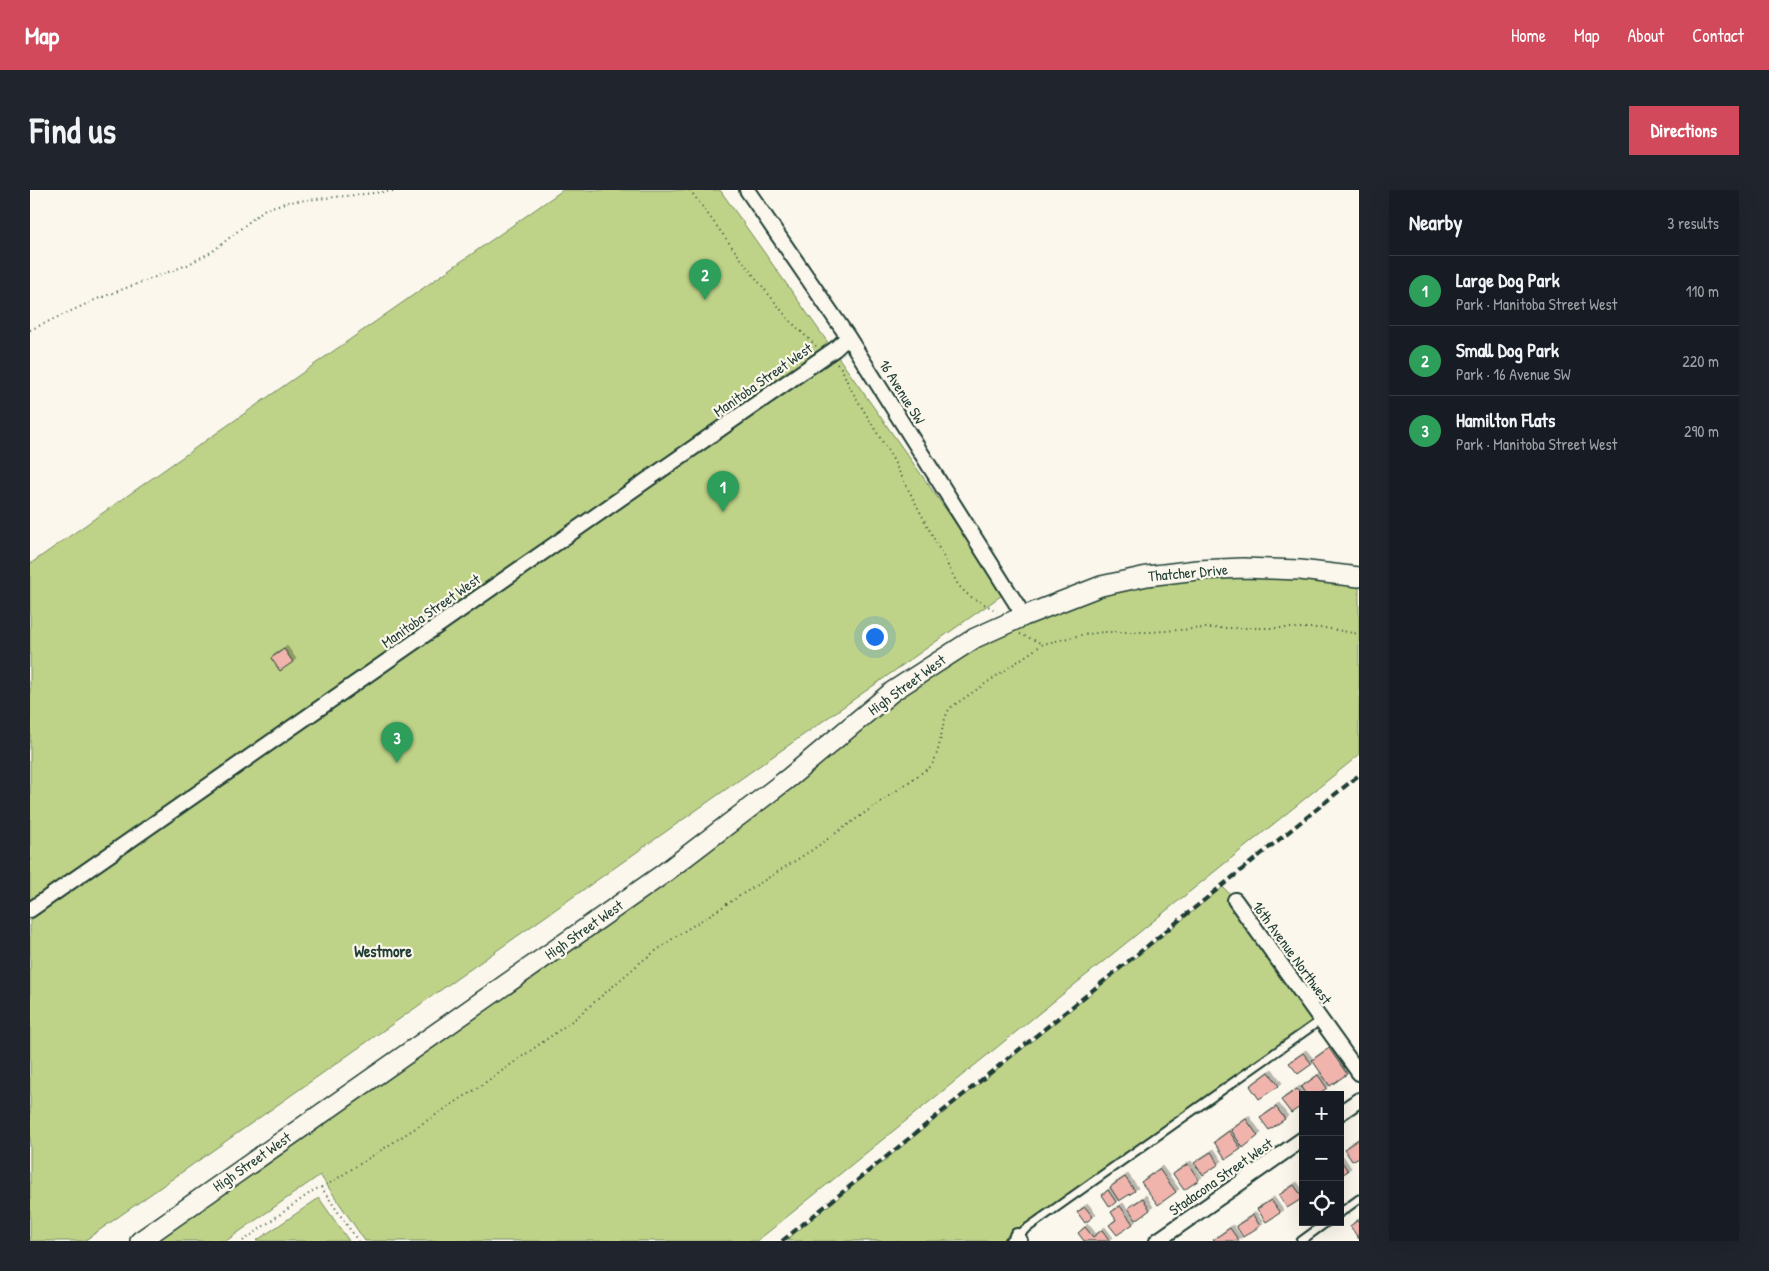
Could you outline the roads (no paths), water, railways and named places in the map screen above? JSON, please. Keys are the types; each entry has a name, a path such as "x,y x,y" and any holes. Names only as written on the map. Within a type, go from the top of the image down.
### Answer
{"main road":[{"name":"Thatcher Drive","path":"1017,619 1101,586 1163,574 1243,568 1300,570 1359,577"},
{"name":"High Street West","path":"140,1241 663,874 790,778 893,691 975,638 1017,619"}],"street":[{"name":"16 Avenue SW","path":"747,190 848,337 1017,619"},
{"name":"Manitoba Street West","path":"30,910 826,355 848,337"},
{"name":"16th Avenue Northwest","path":"1235,900 1359,1073"},
{"path":"1344,1110 1359,1100"},
{"name":"Stadacona Street West","path":"1157,1241 1299,1143"}],"lane":[{"path":"1015,1239 1321,1020"},
{"path":"1344,1210 1359,1199"},
{"path":"1301,1241 1322,1226"}],"railway":[{"path":"782,1241 1359,775"}],"place":[{"name":"Small Dog Park","path":"705,300"},
{"name":"Large Dog Park","path":"723,512"},
{"name":"Hamilton Flats","path":"397,763"}],"district":[{"name":"Westmore","path":"383,951"}]}
